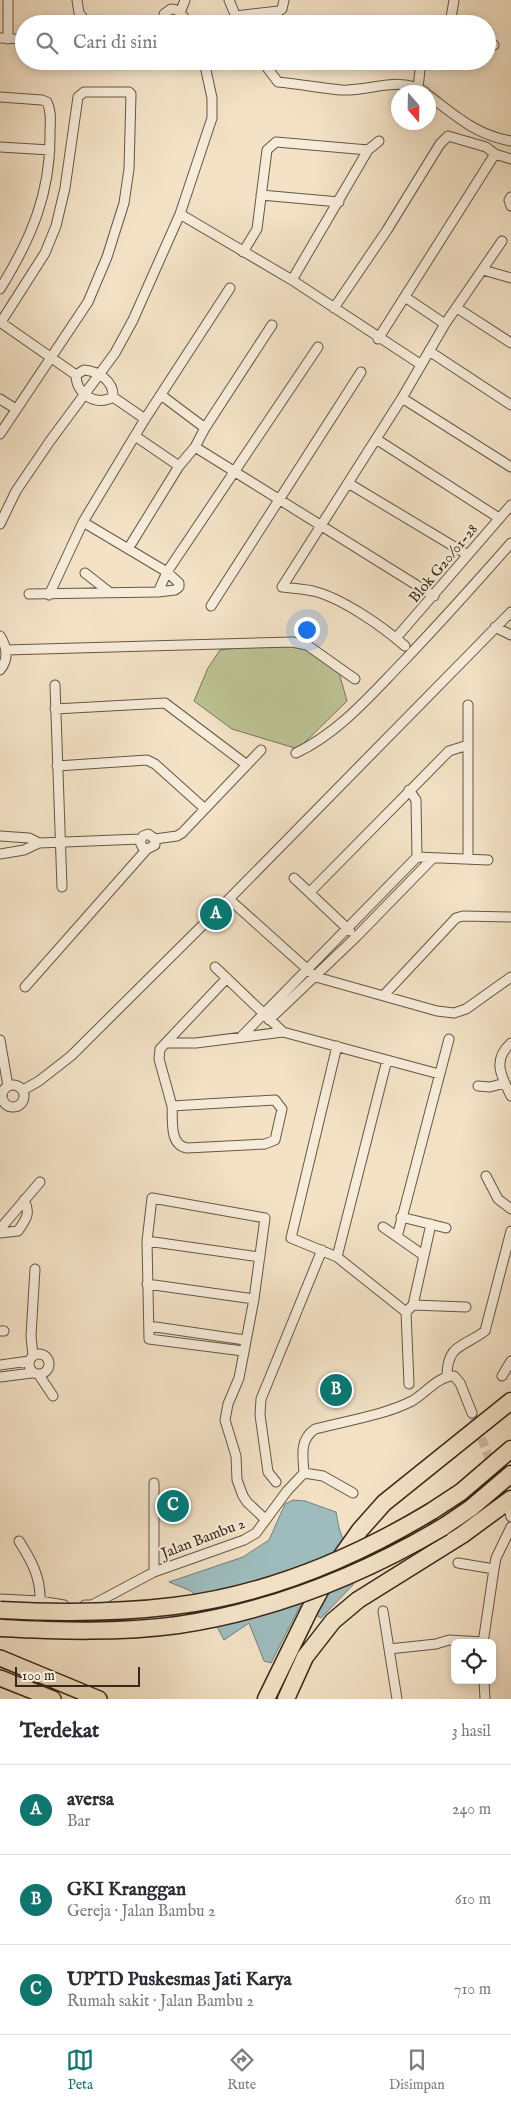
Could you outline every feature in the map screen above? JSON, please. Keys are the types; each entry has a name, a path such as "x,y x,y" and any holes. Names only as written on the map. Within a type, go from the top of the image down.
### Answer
{"highway":[{"path":"266,1699 326,1578 360,1530 384,1503 511,1401"},
{"path":"0,1610 122,1610 175,1606 230,1596 278,1582 332,1563 432,1512 461,1492 511,1449"},
{"path":"0,1628 113,1629 177,1625 234,1614 283,1600 339,1580 384,1559 443,1527 485,1498 511,1474"},
{"path":"286,1698 305,1657 316,1640 333,1621 358,1600 462,1535 511,1499"},
{"path":"0,1658 99,1699"},
{"path":"0,1678 53,1699"}],"street":[{"path":"4,39 8,0"},
{"path":"77,0 80,15"},
{"path":"164,15 166,0"},
{"path":"176,0 180,15"},
{"path":"179,12 185,0"},
{"path":"229,0 235,15"},
{"path":"263,15 279,12 282,9 284,0"},
{"path":"452,15 454,0"},
{"path":"165,12 171,9 182,15"},
{"path":"0,524 16,491 50,441 100,375 115,353 133,320 180,214 199,162 212,118 212,98 206,70"},
{"path":"269,70 278,82 343,90 402,85"},
{"path":"421,70 422,85"},
{"path":"0,434 51,356 88,302 105,264 124,203 128,169 131,94 129,92 84,92 78,97 66,188 56,226 45,253 1,322 51,356 76,375 77,386 95,401 102,402 113,397"},
{"path":"0,97 42,100 47,102 50,111 50,150 47,177 36,220 26,245 0,289"},
{"path":"436,101 478,132 511,141"},
{"path":"334,308 387,230 440,144 448,136 486,147 494,154 511,159"},
{"path":"292,280 368,150 379,141"},
{"path":"243,252 257,229 267,150 276,142 368,150"},
{"path":"0,147 50,150"},
{"path":"378,338 494,154"},
{"path":"261,195 339,202"},
{"path":"511,197 509,200 511,206"},
{"path":"180,214 292,280 420,364"},
{"path":"405,646 396,638 346,606 320,593 282,588 402,398 420,364 445,324 484,270 502,241"},
{"path":"484,270 511,278"},
{"path":"49,595 83,522 145,419 230,288"},
{"path":"405,297 445,324"},
{"path":"457,308 511,343"},
{"path":"128,549 179,466 195,447 205,428 272,325"},
{"path":"158,592 167,572 318,347"},
{"path":"429,351 511,405"},
{"path":"76,375 84,370 100,375 110,384 113,397 145,419"},
{"path":"212,606 361,372"},
{"path":"161,395 205,428"},
{"path":"402,398 511,467"},
{"path":"0,399 16,409"},
{"path":"135,436 179,466"},
{"path":"376,439 499,518"},
{"path":"195,447 434,596"},
{"path":"348,483 468,555"},
{"name":"Blok G20/01-28","path":"396,638 511,505"},
{"path":"29,594 49,595 108,591 158,592 179,587 179,583 167,572 83,522"},
{"path":"296,753 321,740 362,705 451,611 511,543"},
{"path":"85,574 108,591"},
{"path":"23,1090 39,1081 71,1056 229,899 511,612"},
{"path":"495,627 511,636"},
{"path":"0,636 6,650 6,658 0,670"},
{"path":"6,650 292,642 306,645 355,679"},
{"path":"55,685 62,887"},
{"path":"55,709 166,703 246,765"},
{"path":"468,705 468,858"},
{"path":"310,892 449,751 468,745"},
{"path":"155,840 177,836 182,833 261,750"},
{"path":"57,766 147,760 155,764 204,808"},
{"path":"266,1017 347,928 417,857 416,800 409,790"},
{"path":"0,854 24,850 38,843 141,839 148,834 155,840"},
{"path":"0,836 28,838 38,843"},
{"path":"10,836 10,852"},
{"path":"141,839 141,846 147,850"},
{"path":"25,987 147,850 154,845 155,840"},
{"path":"417,857 488,860"},
{"path":"242,1036 316,977 432,859"},
{"path":"294,878 356,937"},
{"path":"229,899 316,977 437,1011 454,1013 466,1008 511,977"},
{"path":"384,996 456,918 463,916 511,917"},
{"path":"215,967 283,1032"},
{"path":"172,1106 275,1100 282,1109 275,1140 265,1144 187,1148 181,1147 174,1139 172,1106 160,1059 160,1049 228,978"},
{"path":"166,1043 196,1043 283,1032 439,1074"},
{"path":"397,1237 449,1039"},
{"path":"0,1040 8,1086 3,1093 2,1105 12,1107 20,1105 24,1098 23,1090 16,1085 8,1086"},
{"path":"511,1043 506,1048 499,1062 500,1073 511,1096"},
{"path":"337,1046 291,1236 292,1240 337,1257 406,1312"},
{"path":"337,1257 387,1060"},
{"path":"478,1086 490,1087 505,1083"},
{"path":"486,1176 498,1199 511,1209"},
{"path":"0,1229 40,1182"},
{"path":"244,1352 149,1339 147,1241 152,1198 265,1218 254,1299 245,1340 244,1352 239,1378 228,1404 225,1420 236,1456 237,1480 243,1496 266,1520"},
{"path":"0,1233 18,1231 28,1217 28,1208 24,1200"},
{"path":"401,1217 446,1228"},
{"path":"409,1384 406,1312 413,1304 431,1224"},
{"path":"383,1227 423,1255"},
{"path":"446,1376 448,1358 457,1347 476,1338 485,1331 511,1231"},
{"path":"147,1241 260,1257"},
{"path":"276,1482 268,1472 260,1415 261,1399 322,1250"},
{"path":"34,1269 31,1358 28,1367 53,1396"},
{"path":"147,1284 254,1299"},
{"path":"413,1304 466,1307"},
{"path":"149,1326 245,1340"},
{"path":"0,1365 41,1354 48,1360 48,1368 44,1373 0,1377"},
{"path":"502,1376 511,1361"},
{"path":"353,1493 323,1476 304,1473 302,1444 315,1429 390,1410 412,1401 446,1376 454,1376 460,1383 472,1413"},
{"name":"Jalan Bambu 2","path":"0,1600 40,1601 62,1606 92,1605 154,1572 244,1540 256,1533 287,1491 304,1473"},
{"path":"154,1482 154,1572"},
{"path":"510,1513 511,1517"},
{"path":"484,1639 496,1558 511,1527"},
{"path":"19,1540 37,1574 41,1587 40,1601"},
{"path":"458,1563 494,1569"},
{"path":"383,1611 397,1699"},
{"path":"390,1649 436,1644 451,1640"},
{"path":"484,1684 485,1699"}],"green space":[{"path":"292,642 338,669 347,701 298,749 232,729 194,701 208,668 220,650"}],"water":[{"path":"293,1500 305,1501 336,1512 339,1528 353,1567 353,1585 321,1618 300,1606 271,1663 264,1661 249,1623 224,1640 210,1613 191,1591 169,1582 243,1557 269,1540 285,1504"}],"tunnel":[{"path":"472,1413 507,1504"}],"place":[{"name":"aversa","path":"216,914"},
{"name":"GKI Kranggan","path":"336,1390"},
{"name":"UPTD Puskesmas Jati Karya","path":"173,1506"}]}
